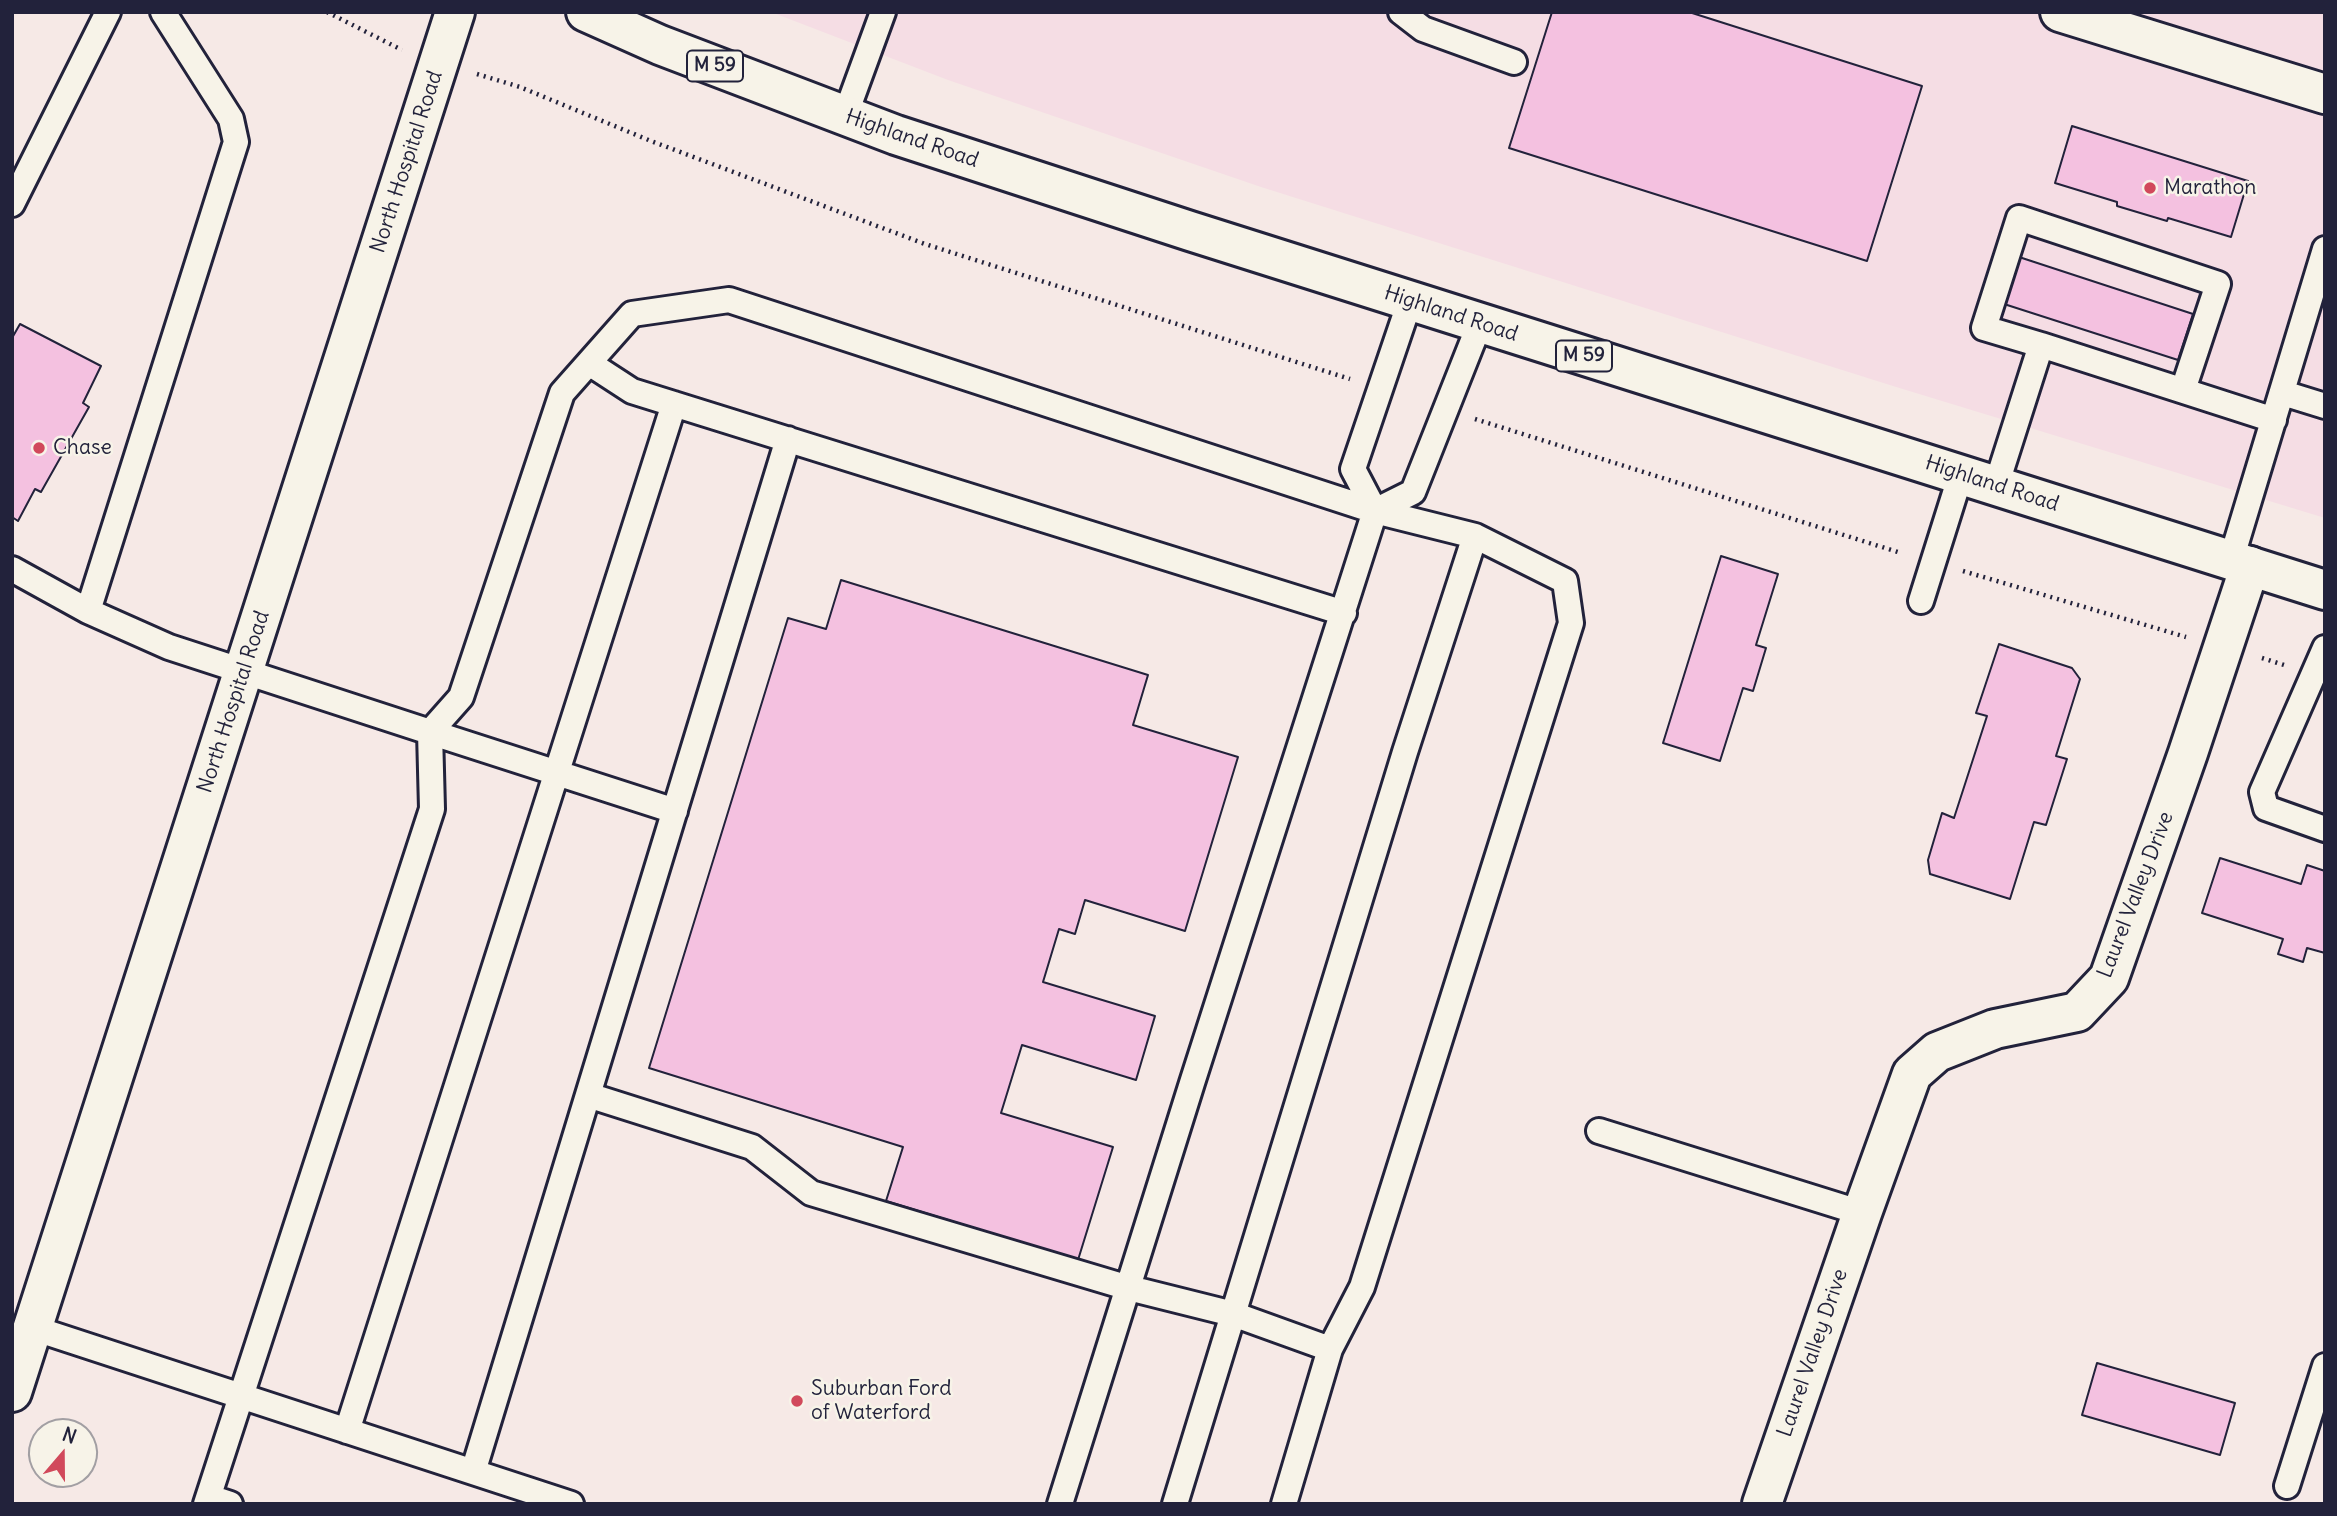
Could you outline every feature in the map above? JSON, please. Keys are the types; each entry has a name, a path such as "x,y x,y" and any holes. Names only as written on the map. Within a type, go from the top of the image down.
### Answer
{"main road":[{"name":"North Hospital Road","path":"12,1392 455,12"},
{"name":"Highland Road","path":"586,12 660,45 896,135 1102,203 2325,590"},
{"path":"2060,12 2325,94"},
{"name":"Laurel Valley Drive","path":"1762,1504 1912,1074 1937,1052 1994,1029 2077,1012 2109,978 2188,754 2241,563"}],"lane":[{"path":"12,204 108,12"},
{"path":"88,611 236,142 231,119 163,12"},
{"path":"845,116 883,12"},
{"path":"1401,12 1423,29 1514,62"},
{"path":"2183,390 2218,284 2019,218 1984,328 2274,420"},
{"path":"2241,563 2274,420 2325,249"},
{"path":"215,1501 241,1396 432,809 430,732 461,696 562,393 632,314 729,300 1375,511 1475,536 1565,581 1571,623 1362,1287 1330,1349 1283,1504"},
{"path":"1060,1504 1375,511 1353,469 1410,300"},
{"path":"1375,511 1413,492 1480,323"},
{"path":"1921,601 1933,563 1978,480 2040,345"},
{"path":"589,363 632,391 1344,613"},
{"path":"2283,393 2325,406"},
{"path":"347,1431 674,404"},
{"path":"473,1472 788,439"},
{"path":"1175,1504 1405,752 1475,536"},
{"path":"12,569 88,611 169,647 675,811"},
{"path":"2325,648 2262,792 2266,808 2325,829"},
{"path":"588,1095 752,1147 811,1193 1129,1288 1233,1314 1330,1349"},
{"path":"1598,1131 1862,1213"},
{"path":"33,1328 571,1504"},
{"path":"2287,1486 2325,1366"}],"path":[{"path":"327,12 394,47"},
{"path":"499,81 925,244 1380,388"},
{"path":"1447,410 1854,540 2189,637"}],"shaded area":[{"path":"771,12 2325,12 2325,518 1893,386 1261,187 948,80"}],"building":[{"path":"1552,12 1689,12 1922,86 1867,261 1509,148"},
{"path":"2072,126 2248,181 2231,237 2117,206 2117,202 2055,183"},
{"path":"2019,257 2193,314 2178,360 2004,304"},
{"name":"Chase","path":"20,324 101,366 83,403 89,407 41,492 35,489 18,521 12,517 12,338"},
{"path":"1721,556 1778,574 1756,645 1766,648 1753,691 1743,688 1720,761 1663,743"},
{"path":"841,580 1148,675 1133,725 1238,757 1185,931 1085,900 1075,934 1059,929 1043,982 1155,1016 1136,1080 1022,1045 1001,1113 1113,1147 1078,1260 886,1201 903,1147 649,1068 788,618 826,629"},
{"path":"1999,644 2072,668 2080,679 2056,756 2067,759 2046,825 2034,822 2010,899 1930,874 1928,860 1942,813 1954,818 1987,716 1976,713"},
{"path":"2220,858 2301,884 2307,865 2325,871 2325,953 2307,948 2303,962 2278,954 2283,939 2202,913"},
{"path":"2097,1363 2235,1403 2220,1455 2082,1415"}],"place":[{"name":"Marathon","path":"2150,188"},
{"name":"Chase","path":"39,448"},
{"name":"Suburban Ford of Waterford","path":"797,1401"}]}
